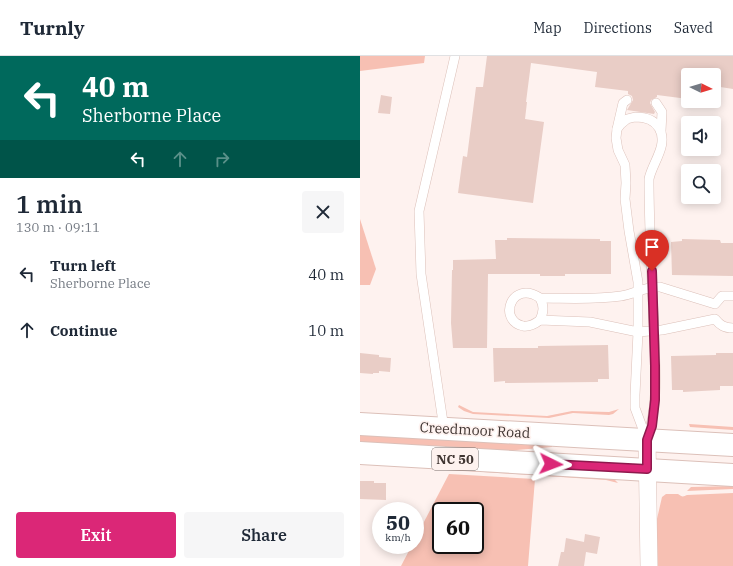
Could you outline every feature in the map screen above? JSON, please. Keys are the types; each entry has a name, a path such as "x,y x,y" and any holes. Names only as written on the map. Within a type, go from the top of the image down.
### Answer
{"main road":[{"name":"Creedmoor Road","path":"360,424 733,445"},
{"name":"NC 50","path":"360,453 733,475"}],"street":[{"path":"647,440 649,566"}],"lane":[{"path":"444,429 421,274 419,211 455,56"},
{"path":"627,100 623,102 616,138 618,150 625,166 625,199 638,292 635,408 647,440"},
{"path":"656,103 662,112 661,131"},
{"path":"617,129 627,119 642,117 657,125 663,137 659,154 652,167 649,179 655,412 647,440"},
{"path":"540,298 544,310 540,320 536,324 524,326 513,320 509,309 511,303 515,296 528,292 540,298 594,298 621,296 638,292 652,286 660,287 715,304"},
{"path":"733,296 722,296 715,304 713,311 715,319 720,325 725,328 733,328"},
{"path":"540,320 590,322 638,332 715,319"}],"shaded area":[{"path":"360,56 425,56 424,63 360,71"},
{"path":"360,219 376,269 370,285 360,285"},
{"path":"459,405 473,412 547,416 572,411 609,412 619,409 613,414 609,415 573,413 549,418 473,414 464,411 458,407"},
{"path":"689,424 733,427 733,430 690,427"},
{"path":"360,432 552,443 552,447 480,453 360,446"},
{"path":"453,468 614,479 618,483 606,480 453,470"},
{"path":"449,474 535,479 528,566 401,566 407,554 424,554 424,522 432,506 432,554 484,554 484,502 434,502"},
{"path":"733,486 733,489 687,491 691,487"},
{"path":"733,493 733,566 654,566 654,532 662,497 666,494 678,494 684,496"}],"building":[{"path":"487,56 733,56 733,89 721,87 721,68 681,68 681,98 657,95 657,97 651,100 650,103 655,112 654,114 627,110 633,100 632,96 628,94 628,91 595,87 597,72 531,63 525,119 544,122 533,203 458,193 463,156 467,157 476,87 483,87"},
{"path":"381,95 392,97 390,114 378,113"},
{"path":"507,238 600,239 600,241 611,241 611,274 565,274 565,276 540,276 540,274 488,274 487,348 453,348 451,323 453,260 496,259 495,240 507,240"},
{"path":"682,239 720,240 721,243 733,243 733,276 672,275 671,242 682,241"},
{"path":"608,345 609,379 598,379 598,382 494,382 493,348"},
{"path":"360,353 391,358 390,372 379,371 379,373 373,374 360,373"},
{"path":"716,353 733,353 733,386 720,386 720,390 683,392 683,390 672,390 671,356 716,355"},
{"path":"360,481 386,483 386,500 360,499"},
{"path":"585,534 600,537 597,554 586,552 584,566 558,566 561,552 564,552 566,538 584,542"}],"route":[{"path":"551,464 647,469 647,440 655,412 652,271"}]}
